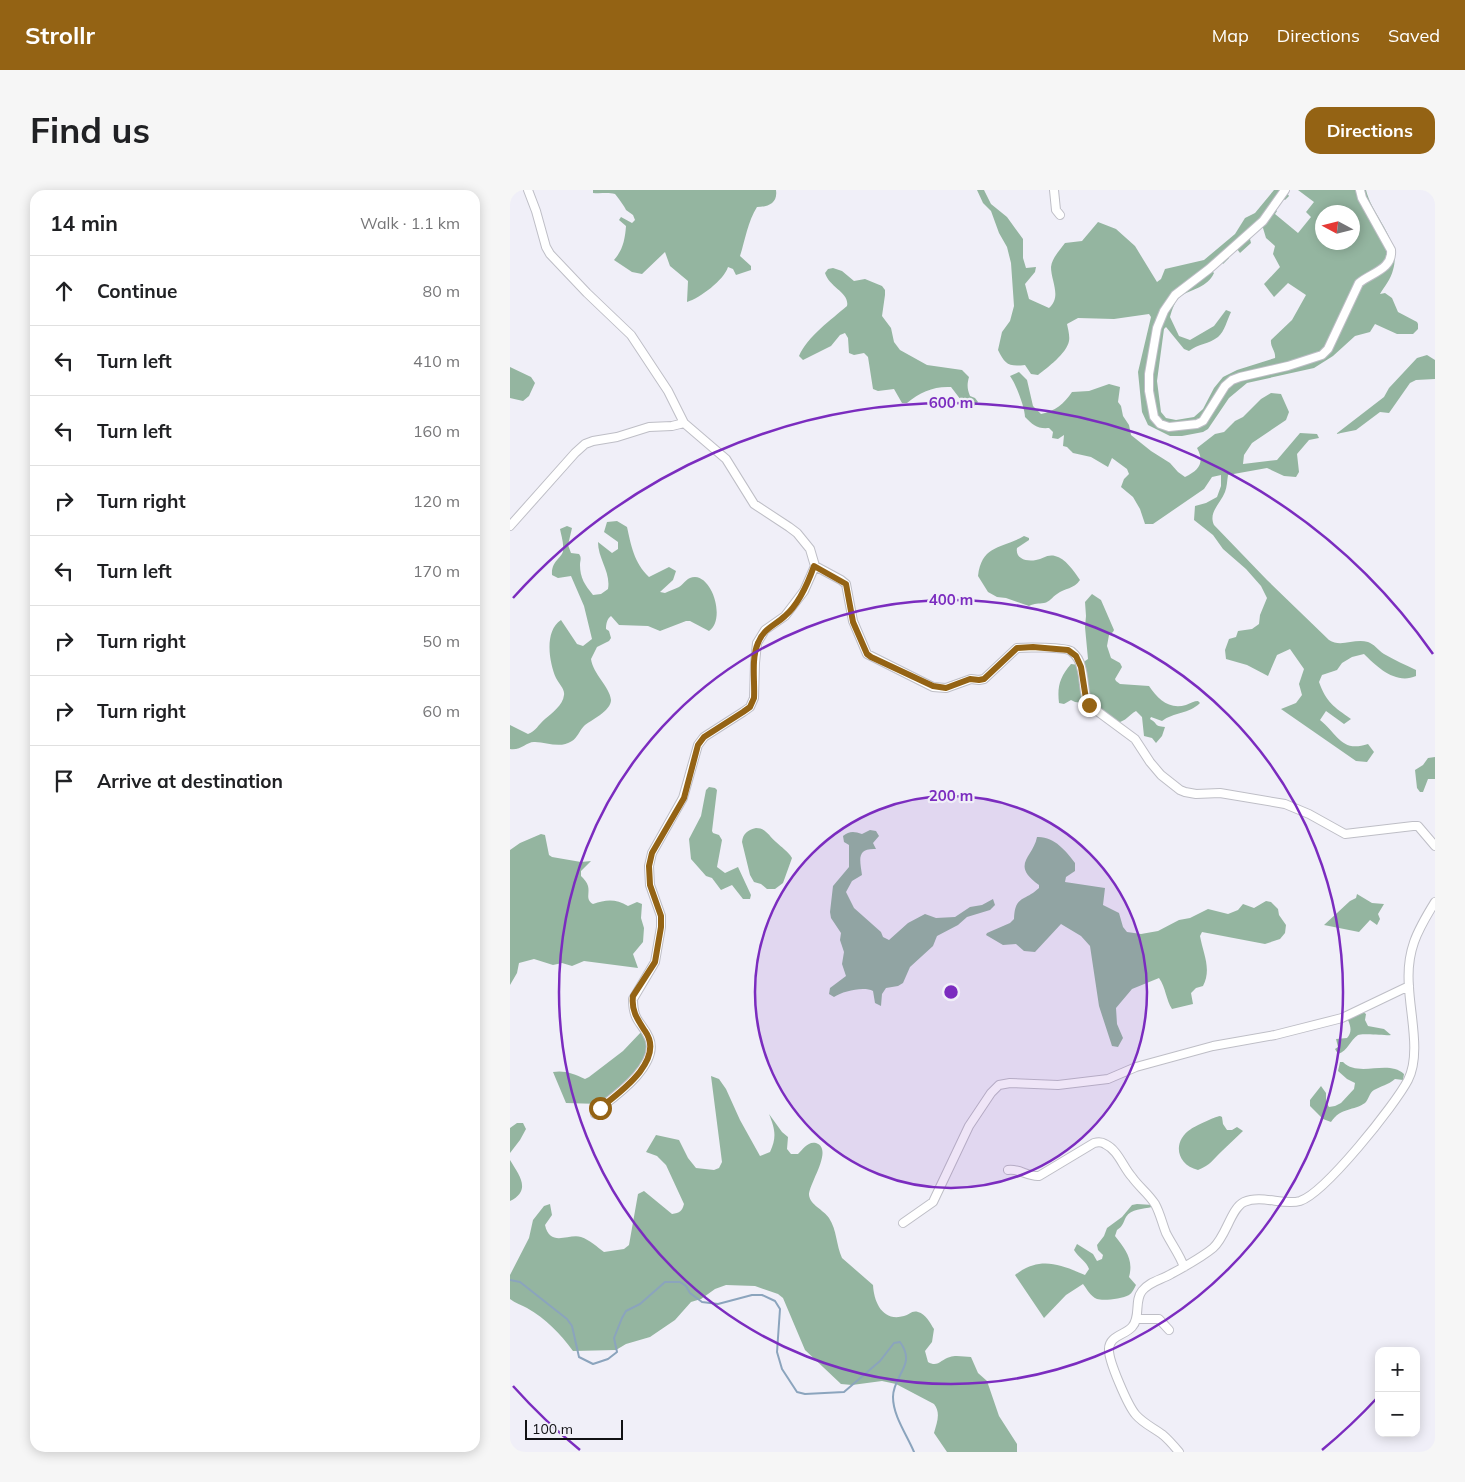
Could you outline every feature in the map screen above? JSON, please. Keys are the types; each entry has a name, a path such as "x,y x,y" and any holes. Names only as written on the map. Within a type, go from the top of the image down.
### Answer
{"street":[{"path":"528,190 546,247 550,254 630,335 668,392 684,423 726,459 754,504 797,533 810,549 814,566 804,591 790,611 765,630 758,643 752,703 743,712 704,737 698,745 684,798 652,853 649,866 650,885 661,916 661,927 655,962 633,996 636,1020 650,1041 649,1053 640,1073 595,1114"},
{"path":"1054,190 1056,210 1060,215"},
{"path":"1286,190 1263,221 1209,269 1175,295 1164,311 1157,328 1149,374 1149,390 1154,417 1160,424 1170,427 1197,424 1203,421 1225,386 1232,380 1322,355 1328,349 1359,283 1385,267 1392,257 1391,250 1362,198 1360,190"},
{"path":"510,526 585,444 650,427 672,426 684,423"},
{"path":"814,566 846,584 853,622 867,654 933,686 946,688 970,679 984,679 1017,648 1033,647 1068,650 1076,656 1081,667 1086,699 1089,705 1135,739 1156,768 1180,790 1196,794 1220,793 1285,804 1309,814 1345,834 1418,826 1435,846"},
{"path":"1179,1452 1170,1441 1135,1415 1116,1376 1108,1348 1111,1342 1133,1326 1141,1293 1152,1282 1184,1267 1218,1243 1232,1220 1235,1210 1243,1202 1261,1200 1289,1202 1308,1198 1359,1148 1408,1080 1411,1071 1414,1032 1408,986 1413,944 1419,927 1435,902"},
{"path":"903,1224 933,1202 969,1126 991,1093 999,1085 1006,1083 1058,1085 1108,1079 1136,1068 1212,1046 1275,1035 1342,1018 1408,986"},
{"path":"1008,1170 1014,1169 1029,1175 1039,1176 1094,1143 1106,1144 1132,1178 1147,1192 1160,1212 1165,1231 1184,1267"},
{"path":"1136,1319 1159,1319 1169,1330"}],"green space":[{"path":"593,190 776,190 776,194 774,201 765,206 757,207 749,224 740,256 751,266 751,270 736,275 733,269 728,267 722,277 711,288 687,302 688,281 670,266 665,252 642,274 632,272 614,260 621,248 626,231 626,226 619,220 621,217 632,223 635,220 615,194 593,193"},
{"path":"977,190 984,190 991,204 1007,217 1023,239 1023,258 1026,268 1036,267 1035,272 1025,284 1029,299 1049,308 1055,299 1051,267 1055,257 1065,243 1082,241 1098,222 1116,229 1135,246 1157,282 1161,279 1165,269 1204,260 1235,234 1245,218 1255,213 1274,190 1289,190 1287,193 1289,196 1285,200 1283,199 1275,214 1298,233 1311,217 1306,212 1314,202 1298,190 1366,190 1369,200 1390,239 1395,259 1389,280 1380,294 1385,293 1392,298 1398,312 1417,322 1418,329 1413,334 1397,334 1375,324 1370,332 1355,336 1333,356 1314,368 1247,383 1229,398 1208,429 1203,432 1170,436 1148,425 1142,412 1138,372 1151,317 1149,314 1114,319 1078,318 1067,324 1069,341 1065,350 1038,375 1031,374 1025,365 1011,365 1003,359 998,350 1002,332 1010,321 1014,306 1011,263 1007,247 999,233 991,211 983,203","holes":["1259,228 1263,228 1266,238 1275,246 1273,254 1280,267 1264,284 1274,297 1288,283 1306,295 1292,320 1271,340 1275,358 1237,370 1223,377 1214,388 1203,409 1194,417 1176,420 1166,418 1161,412 1157,381 1164,329 1166,327 1184,349 1189,351 1218,337 1224,329 1231,312 1226,310 1214,326 1190,340 1179,336 1170,317 1174,305 1181,296 1208,282 1214,273 1212,271 1229,258 1228,255 1234,245 1240,253 1251,243 1250,239"]},
{"path":"833,268 842,271 854,281 865,279 882,286 885,290 885,295 882,316 891,328 894,342 900,350 927,365 962,370 969,377 968,391 970,396 978,402 974,406 964,404 951,387 927,390 907,403 902,403 894,389 878,391 873,389 868,357 864,353 854,355 849,353 848,338 845,333 840,335 831,346 803,360 799,356 808,342 847,306 845,297 827,278 825,273 828,269"},
{"path":"1427,355 1435,360 1435,379 1416,380 1410,383 1389,413 1380,412 1356,430 1336,434 1384,397 1389,388 1417,358"},
{"path":"510,367 531,377 535,383 529,396 523,401 510,398"},
{"path":"1019,372 1027,380 1033,406 1041,414 1059,406 1072,392 1089,391 1109,384 1120,387 1118,402 1123,416 1129,425 1131,435 1170,463 1185,477 1194,472 1199,466 1200,458 1197,448 1215,434 1224,432 1261,399 1271,393 1281,394 1289,412 1286,420 1252,443 1244,455 1243,464 1277,460 1300,433 1317,434 1319,438 1309,440 1297,454 1299,472 1296,477 1284,476 1267,468 1228,475 1226,490 1214,512 1213,520 1214,525 1267,580 1329,640 1338,643 1368,642 1384,654 1416,670 1416,676 1409,678 1394,676 1381,669 1364,654 1352,657 1342,663 1337,670 1322,675 1319,682 1328,699 1351,719 1344,724 1326,711 1320,720 1346,744 1359,746 1368,744 1374,752 1367,762 1356,761 1281,709 1296,703 1302,695 1299,684 1304,669 1290,649 1277,655 1268,676 1247,665 1226,659 1225,650 1229,639 1236,637 1238,631 1252,629 1259,624 1260,615 1267,598 1261,586 1246,569 1223,549 1213,535 1194,520 1195,506 1217,497 1221,486 1221,475 1212,477 1204,489 1153,524 1145,524 1140,509 1133,497 1121,487 1124,479 1129,474 1127,469 1112,458 1108,467 1091,457 1073,453 1063,446 1064,435 1058,439 1052,438 1053,432 1049,428 1036,426 1025,417 1020,396 1010,376"},
{"path":"617,521 627,527 637,560 649,577 669,567 676,571 673,580 660,592 665,593 677,588 692,577 702,579 707,584 712,592 717,610 714,626 709,631 690,621 686,621 660,631 648,626 619,625 611,616 607,622 606,629 609,631 611,638 597,647 591,659 592,665 610,695 611,700 608,708 584,726 572,741 563,745 532,742 517,749 510,749 510,725 528,734 531,733 562,702 564,691 556,678 551,664 549,647 552,631 556,625 561,620 577,644 583,646 592,639 584,606 571,576 558,578 552,575 553,566 563,550 560,529 567,526 572,528 568,545 571,553 580,555 581,574 593,595 601,594 608,589 608,577 598,542 612,553 618,549 618,542 604,532 607,522"},
{"path":"1024,536 1029,538 1029,540 1017,548 1018,555 1022,559 1033,561 1050,556 1059,557 1075,573 1080,580 1078,583 1055,595 1049,601 1029,606 997,597 988,592 978,576 984,558 994,549"},
{"path":"1092,594 1101,600 1114,630 1109,635 1107,646 1111,658 1120,663 1122,667 1115,679 1116,681 1120,684 1149,686 1160,699 1169,705 1180,706 1197,701 1200,703 1196,707 1162,721 1151,717 1150,719 1157,725 1165,727 1162,736 1156,743 1152,738 1144,736 1142,717 1136,711 1117,723 1091,704 1071,700 1064,704 1059,703 1058,692 1064,673 1071,664 1079,665 1088,659 1085,602"},
{"path":"1435,757 1435,779 1428,779 1423,792 1420,792 1417,788 1415,770 1423,765 1428,758"},
{"path":"709,787 717,790 712,831 719,835 722,840 717,867 725,873 738,867 751,895 750,899 743,899 732,885 721,890 712,878 706,876 691,859 689,839 701,816 706,790"},
{"path":"756,828 765,831 792,858 783,883 775,889 767,889 761,884 754,882 750,875 742,842 746,832"},
{"path":"870,830 876,831 879,836 873,843 876,849 870,849 862,853 860,860 862,875 852,881 846,892 854,908 881,932 883,937 889,940 908,923 925,914 936,918 955,917 970,907 982,905 993,899 995,905 990,910 967,917 958,925 937,936 933,946 910,967 903,983 886,988 882,994 881,1006 875,1003 873,991 869,990 853,990 834,997 829,994 830,988 846,976 842,964 844,952 840,940 841,933 831,918 830,912 833,886 849,867 849,845 844,842 843,836 852,832 862,834"},
{"path":"541,834 545,835 549,855 552,857 581,862 591,861 581,871 581,876 588,885 588,898 593,904 611,901 628,906 637,902 642,904 643,942 633,954 638,968 584,961 572,966 562,963 553,965 534,959 519,963 517,973 510,985 510,850 520,843"},
{"path":"1037,837 1043,837 1054,842 1064,849 1075,863 1075,871 1066,877 1065,882 1105,888 1103,905 1119,913 1123,927 1127,932 1141,934 1158,931 1179,920 1190,918 1208,909 1228,914 1238,910 1243,904 1254,908 1266,901 1271,902 1278,909 1279,915 1286,925 1285,933 1280,939 1265,944 1202,932 1200,936 1207,973 1203,986 1196,988 1191,993 1193,1004 1172,1009 1159,978 1132,989 1116,1008 1117,1024 1123,1038 1118,1047 1112,1046 1099,1006 1090,946 1081,936 1061,924 1035,952 1024,951 1016,944 1003,945 986,935 1010,923 1014,919 1018,902 1039,888 1039,885 1026,872 1025,866"},
{"path":"1357,894 1372,903 1384,904 1378,914 1380,919 1377,925 1370,920 1359,932 1324,925 1350,901 1356,898"},
{"path":"1363,1012 1366,1014 1365,1020 1368,1026 1384,1029 1391,1035 1358,1035 1338,1054 1335,1049 1338,1047 1336,1039 1347,1038 1350,1034 1348,1020"},
{"path":"642,1031 648,1041 647,1053 638,1072 600,1104 566,1103 553,1072 565,1072 585,1079 623,1051"},
{"path":"1340,1062 1357,1069 1390,1068 1397,1070 1404,1074 1403,1080 1395,1079 1374,1090 1365,1103 1339,1114 1331,1122 1323,1119 1310,1106 1310,1100 1321,1086 1326,1093 1326,1102 1329,1107 1335,1106 1341,1103 1354,1089 1355,1083 1338,1071"},
{"path":"711,1076 719,1079 726,1089 740,1120 760,1156 770,1152 774,1142 774,1129 769,1114 788,1137 787,1149 791,1154 798,1154 811,1143 821,1146 822,1159 809,1195 814,1205 827,1215 832,1223 842,1258 873,1285 875,1298 885,1314 897,1317 916,1312 921,1313 928,1319 934,1329 932,1342 925,1351 928,1362 934,1364 952,1356 971,1357 978,1373 987,1381 999,1416 1017,1444 1017,1452 947,1452 934,1433 938,1414 934,1404 896,1384 882,1381 852,1385 841,1384 805,1350 783,1298 778,1294 755,1286 726,1285 715,1289 701,1299 691,1302 675,1320 650,1337 626,1344 616,1350 573,1351 558,1332 534,1312 510,1299 510,1275 529,1238 533,1220 544,1206 550,1204 552,1215 545,1225 547,1232 551,1236 555,1238 581,1237 604,1252 624,1249 629,1245 638,1194 644,1191 672,1214 681,1210 684,1204 666,1165 657,1156 646,1152 656,1135 679,1140 688,1158 696,1168 714,1170 719,1168 722,1162"},
{"path":"1220,1116 1227,1130 1237,1127 1243,1131 1206,1166 1198,1170 1191,1167 1181,1158 1179,1146 1181,1140 1191,1129"},
{"path":"517,1123 523,1123 526,1129 510,1153 510,1128"},
{"path":"510,1160 520,1177 522,1187 517,1197 510,1201"},
{"path":"1132,1205 1153,1205 1152,1207 1128,1214 1115,1236 1125,1250 1129,1260 1129,1277 1136,1285 1131,1293 1117,1299 1100,1300 1092,1296 1083,1284 1066,1295 1044,1318 1015,1275 1033,1265 1050,1264 1085,1275 1089,1269 1074,1250 1077,1244 1093,1254 1097,1261 1102,1259 1103,1255 1098,1250 1097,1245 1107,1228 1122,1217"}],"waterway":[{"path":"510,1280 520,1282 567,1319 572,1326 579,1357 593,1364 608,1359 617,1352 614,1338 626,1311 640,1304 665,1282 680,1282 702,1302 718,1304 752,1295 762,1295 775,1301 780,1309 777,1352 782,1369 797,1392 805,1394 844,1392 880,1361 894,1343 900,1342 905,1350 906,1357 903,1370 896,1382 893,1397 895,1411 914,1452"}],"route":[{"path":"600,1108 635,1079 644,1067 649,1053 650,1041 646,1032 636,1020 633,996 655,962 662,921 650,885 649,866 652,853 684,798 698,745 704,737 750,707 754,698 756,647 765,630 790,611 804,591 814,566 846,584 853,622 867,654 871,657 933,686 946,688 964,680 984,679 1017,648 1033,647 1068,650 1076,656 1081,667 1086,699 1089,705"}]}
